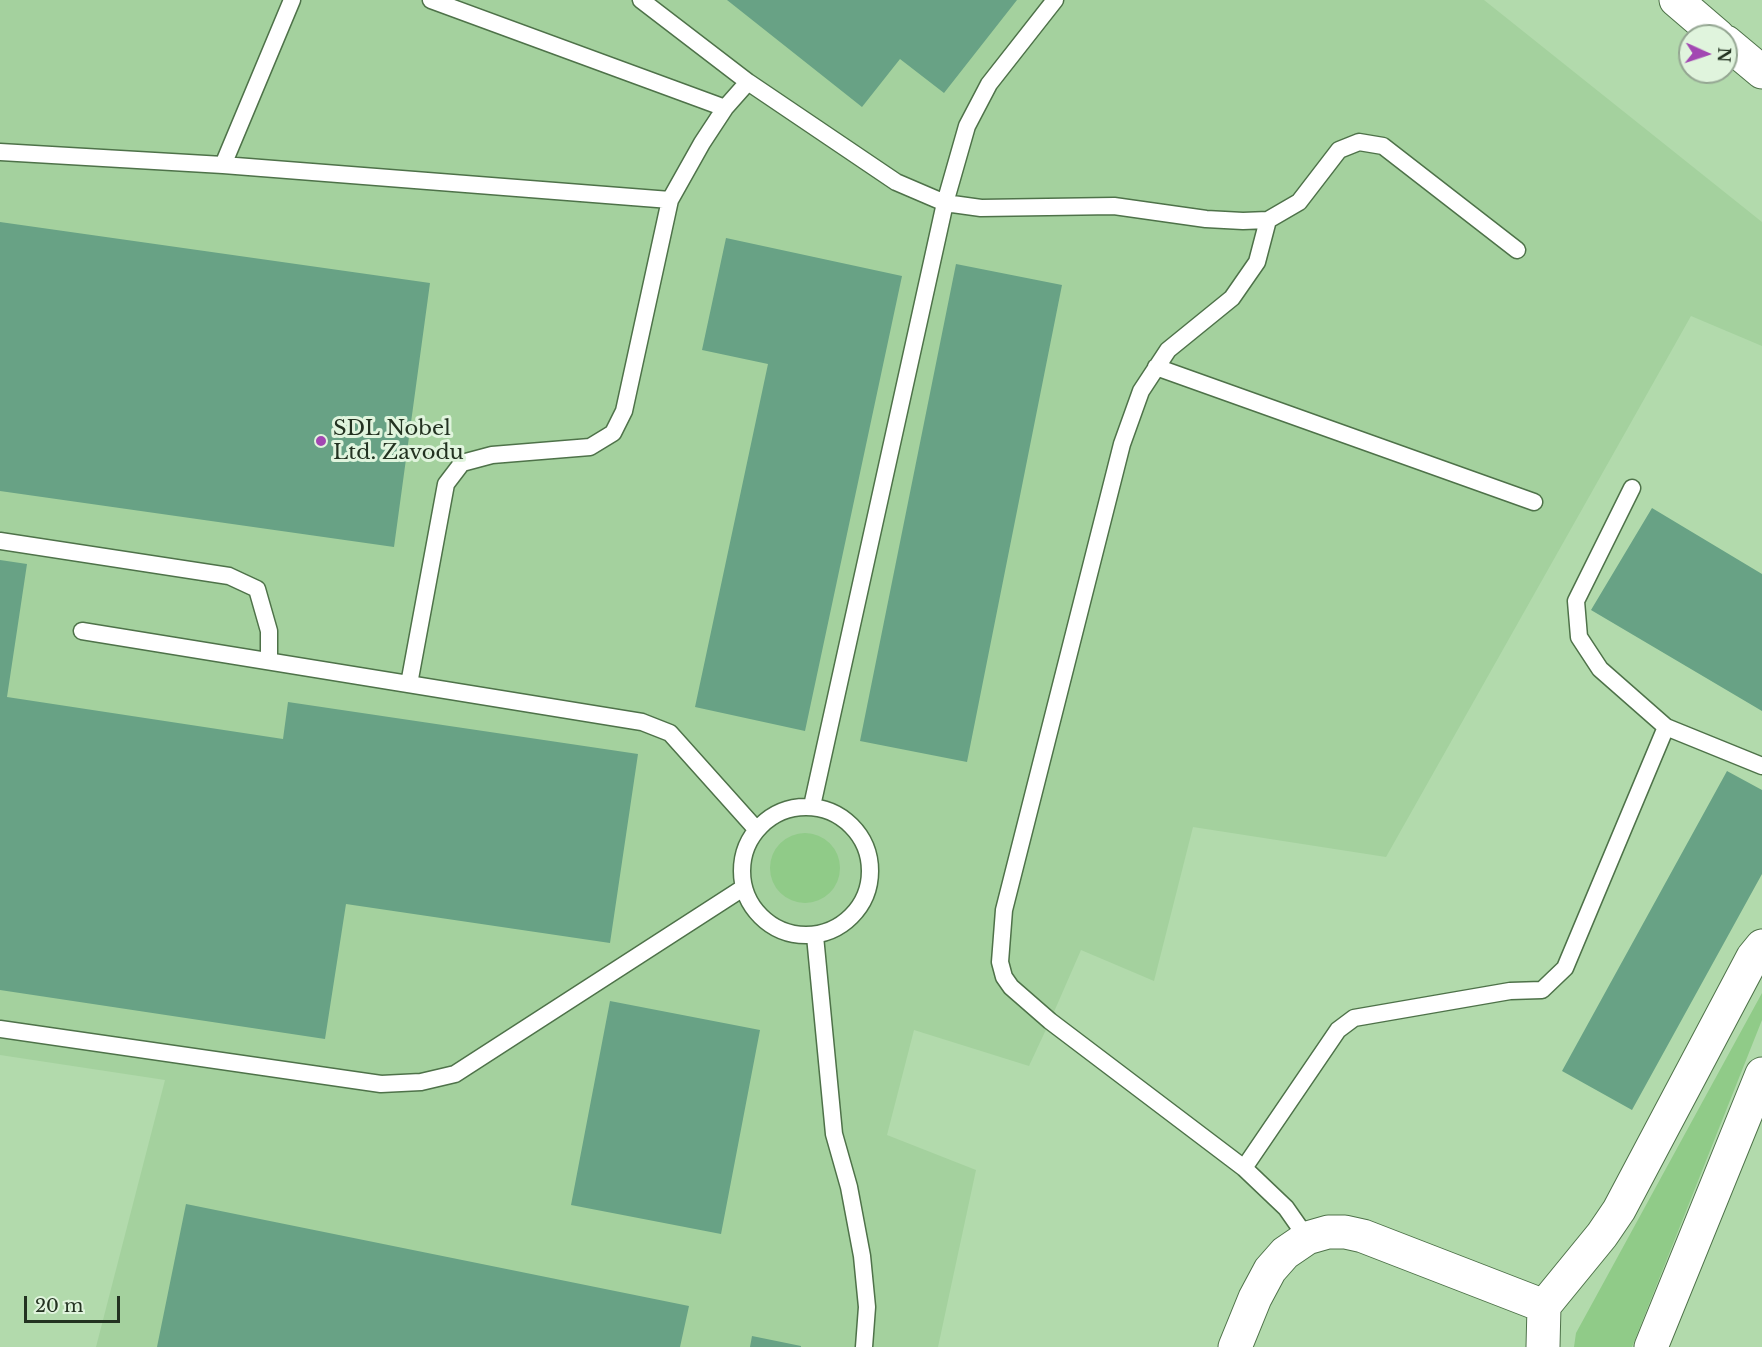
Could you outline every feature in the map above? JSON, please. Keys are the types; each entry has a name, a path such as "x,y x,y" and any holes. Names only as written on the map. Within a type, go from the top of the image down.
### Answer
{"street":[{"path":"1676,0 1704,24"},
{"path":"1738,52 1762,72"},
{"path":"1543,1347 1544,1306 1602,1235 1619,1210 1753,957 1762,946"},
{"path":"1651,1347 1762,1074"},
{"path":"1235,1347 1255,1298 1270,1270 1285,1254 1307,1238 1328,1232 1345,1232 1363,1236 1544,1306"}],"lane":[{"path":"223,165 292,0"},
{"path":"431,0 725,108"},
{"path":"641,0 748,82 896,182 945,203 981,208 1114,206 1206,219 1268,220 1299,202 1339,150 1359,142 1383,146 1517,250"},
{"path":"812,806 945,203 967,126 989,84 1055,0"},
{"path":"409,684 446,484 462,463 492,455 590,447 614,433 624,411 670,200 725,108 748,82"},
{"path":"0,152 223,165 670,200"},
{"path":"1268,220 1257,262 1232,298 1168,350 1141,391 1122,444 1013,871 1004,910 1000,962 1004,976 1011,987 1050,1021 1244,1168 1286,1208 1307,1238"},
{"path":"1156,367 1534,502"},
{"path":"1632,488 1576,601 1579,637 1600,669 1666,727 1762,766"},
{"path":"0,541 229,576 257,589 269,631 269,661"},
{"path":"82,631 642,722 670,733 756,829"},
{"path":"1244,1168 1338,1030 1354,1018 1510,991 1542,990 1564,968 1666,727"},
{"path":"812,806 842,816 863,839 871,869 864,900 844,924 815,936 784,933 758,916 743,888 742,857 756,829 781,810 812,806"},
{"path":"0,1029 381,1084 421,1082 455,1074 743,888"},
{"path":"815,936 834,1134 849,1187 862,1256 867,1307 864,1347"}],"shaded area":[{"path":"0,0 1484,0 1762,222 1762,346 1691,316 1386,857 1193,827 1154,981 1081,950 1029,1066 914,1030 887,1135 976,1170 938,1347 96,1347 165,1080 0,1055"},
{"path":"812,833 825,839 834,848 838,854 840,868 838,882 830,893 819,901 798,903 780,893 772,882 770,861 780,843 791,835"},
{"path":"1762,993 1762,1020 1632,1347 1574,1347 1576,1333"}],"building":[{"path":"727,0 1017,0 944,93 900,59 862,107"},
{"path":"0,222 430,283 394,547 0,491"},
{"path":"726,238 902,276 805,731 695,707 768,364 702,350"},
{"path":"956,264 1062,285 967,762 860,741"},
{"path":"1652,508 1762,574 1762,711 1591,610"},
{"path":"0,560 27,564 7,697 283,739 288,702 638,754 610,943 346,904 325,1039 0,990"},
{"path":"1727,771 1762,790 1762,874 1632,1110 1562,1071"},
{"path":"610,1001 760,1030 721,1234 571,1205"},
{"path":"186,1204 689,1306 680,1347 157,1347"},
{"path":"752,1336 801,1346 801,1347 750,1347"}],"place":[{"name":"SDL Nobel Ltd. Zavodu","path":"321,441"}]}
